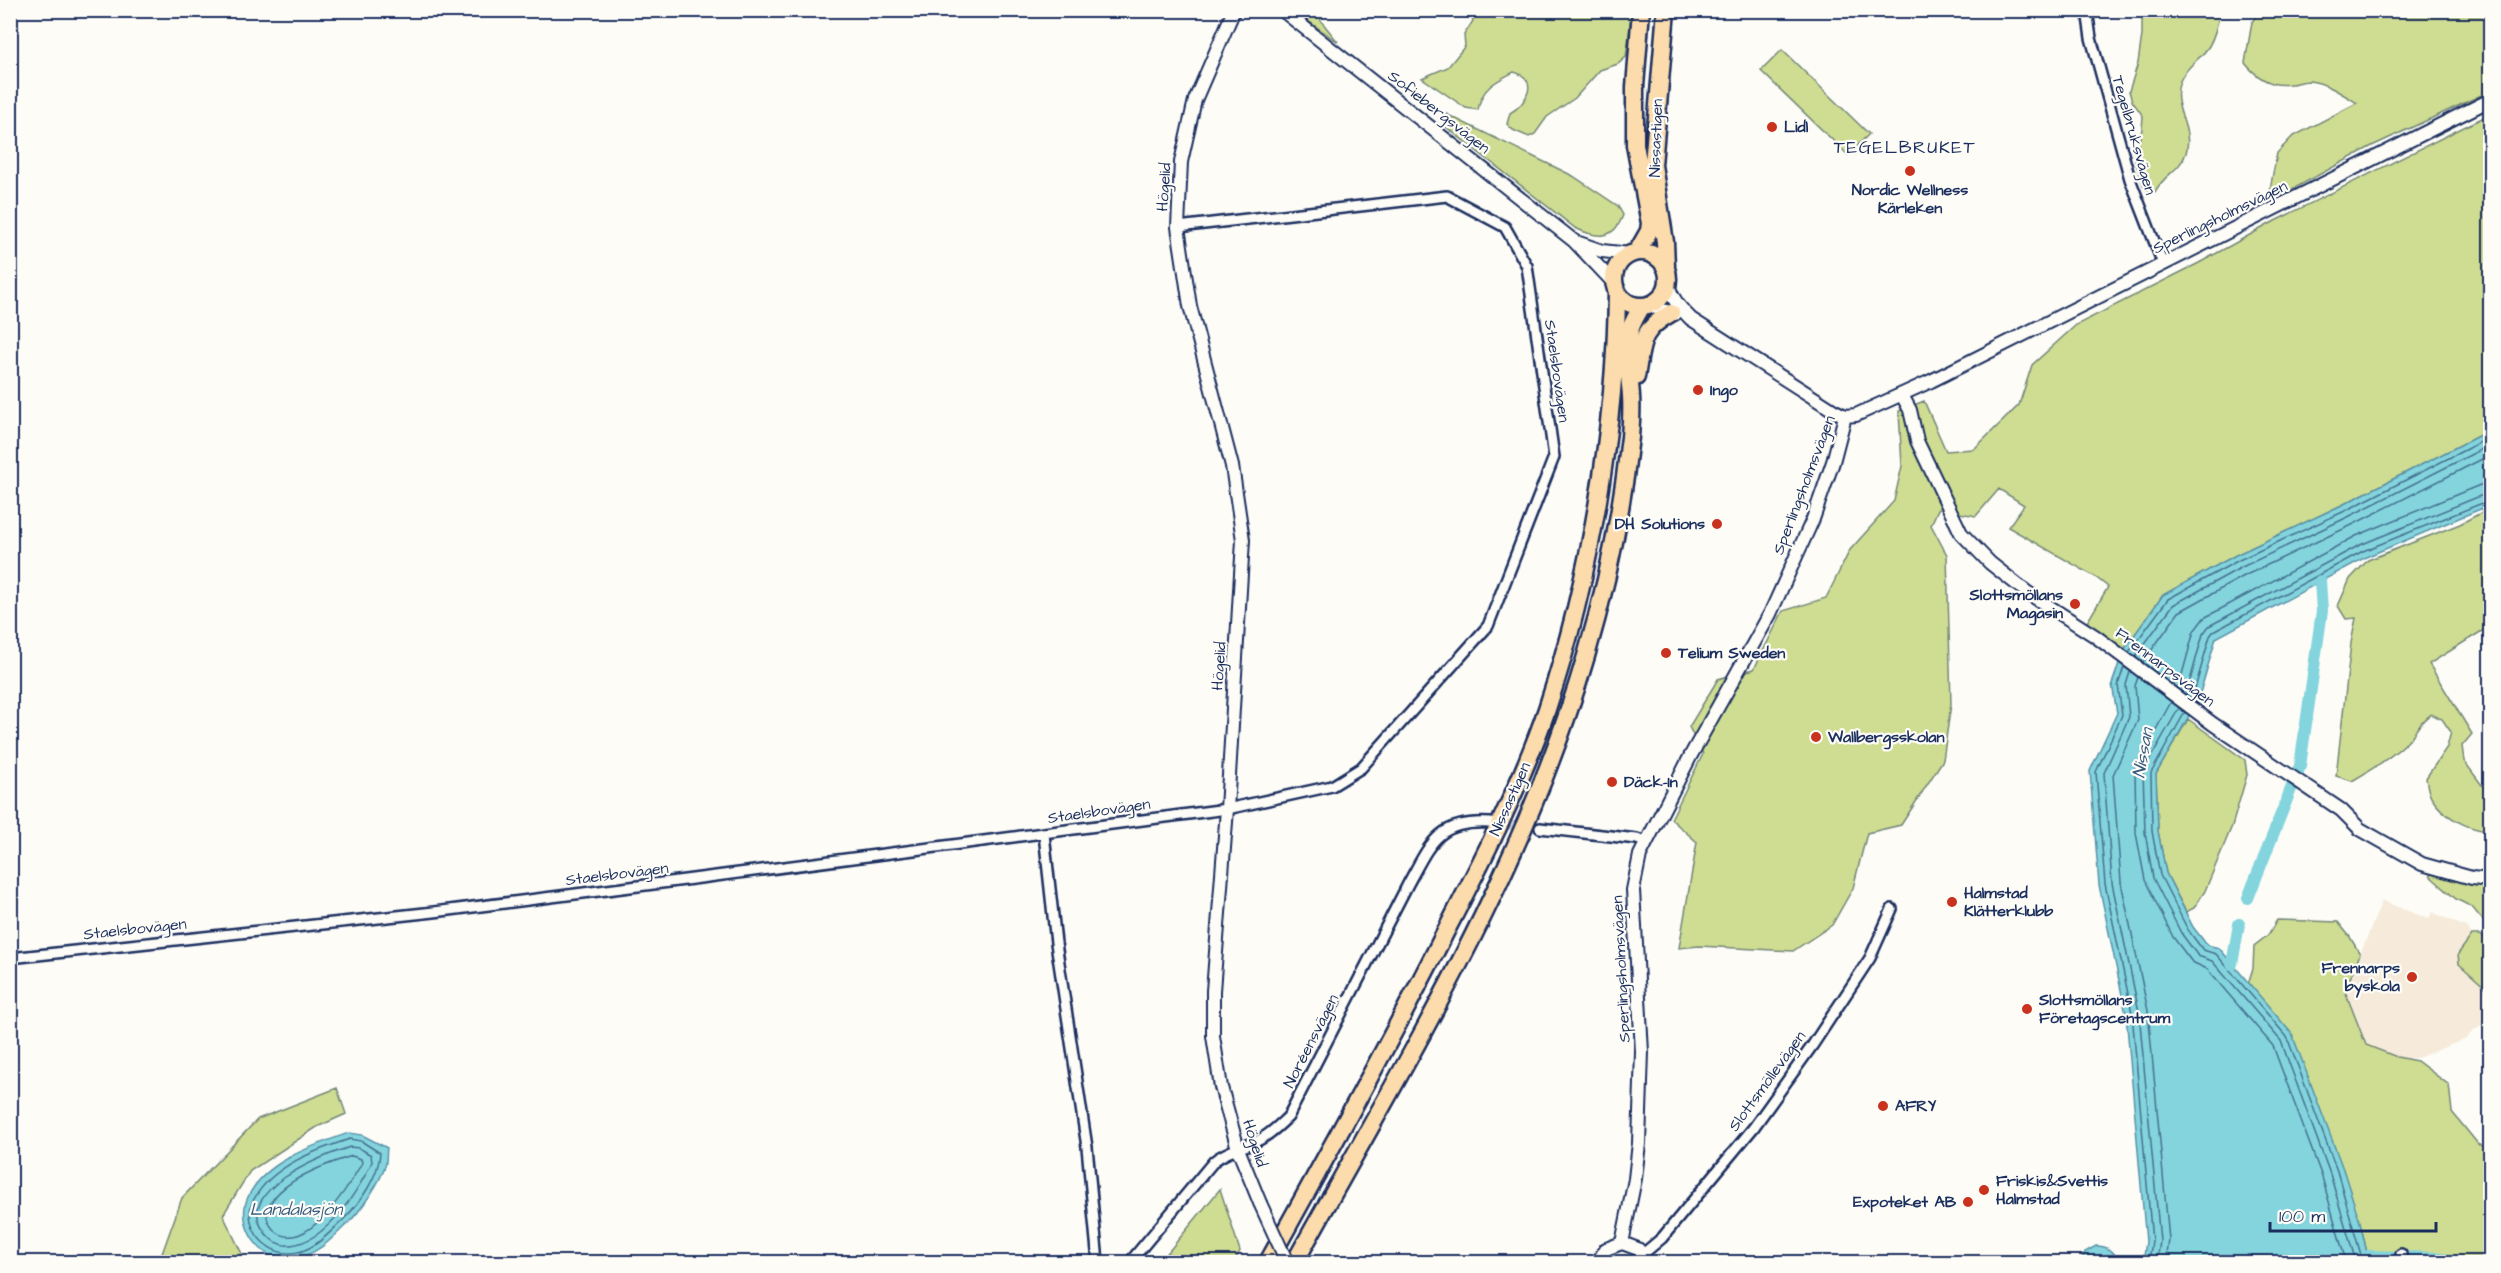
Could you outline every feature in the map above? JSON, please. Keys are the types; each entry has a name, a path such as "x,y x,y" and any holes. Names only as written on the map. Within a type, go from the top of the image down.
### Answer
{"highway":[{"name":"Nissastigen","path":"1634,253 1649,231 1650,223 1635,145 1635,87 1641,10"},
{"name":"Nissastigen","path":"1666,10 1653,165 1665,242 1666,266"},
{"path":"1634,253 1653,254 1666,266 1668,285 1664,294 1657,301 1645,306 1624,300 1616,286 1617,266 1634,253"},
{"name":"Nissastigen","path":"1269,1263 1379,1064 1485,854 1514,792 1547,708 1581,585 1594,515 1607,422 1616,286"},
{"name":"Nissastigen","path":"1295,1263 1471,943 1515,851 1560,739 1587,654 1612,548 1626,468 1632,399 1627,342 1631,327 1645,306"},
{"path":"1632,399 1643,338 1653,325 1671,313"}],"street":[{"name":"Högelid","path":"1234,10 1195,100 1181,162 1178,227 1190,306 1232,466 1243,540 1227,809 1213,991 1214,1036 1221,1087 1238,1149 1287,1263"},
{"name":"Sofiebergsvägen","path":"1282,10 1574,241 1616,286"},
{"name":"Tegelbruksvägen","path":"2087,10 2091,38 2130,180 2163,264"},
{"name":"Sperlingsholmsvägen","path":"1623,1243 1639,1143 1642,1052 1633,890 1636,869 1645,843 1770,614 1813,519 1833,462 1845,416 1856,415 1902,394 2490,100"},
{"name":"Staelsbovägen","path":"10,958 434,912 1227,809 1332,786 1361,768 1488,626 1554,457 1527,266 1505,227 1447,196 1178,227"},
{"name":"Sofiebergsvägen","path":"1574,241 1602,251 1634,253"},
{"path":"1668,285 1677,306 1690,319 1798,389 1845,416"},
{"path":"1645,306 1690,319"},
{"name":"Frennarpsvägen","path":"1902,394 1910,410 1917,441 1961,533 1990,563 2028,593 2095,636 2213,724 2341,810 2360,829 2422,864 2472,878 2490,880"},
{"name":"Noréensvägen","path":"1130,1263 1214,1161 1227,1152 1260,1140 1275,1130 1296,1103 1427,850 1436,839 1455,825 1472,822 1491,823"},
{"path":"1540,828 1637,839 1645,843"},
{"path":"1044,834 1056,943 1082,1118 1098,1263"},
{"name":"Slottsmöllevägen","path":"1645,1258 1769,1107 1870,958 1892,909"},
{"path":"1598,1263 1606,1249 1623,1243 1636,1246 1645,1258"}],"shaded area":[{"name":"Frennarps byskola","path":"2382,901 2429,919 2432,912 2466,927 2472,935 2464,944 2459,964 2487,989 2486,1024 2474,1030 2466,1039 2417,1058 2401,1058 2366,1045 2345,991"}],"green space":[{"path":"1294,11 1320,11 1321,21 1338,42"},
{"path":"1470,11 1632,11 1626,57 1618,64 1600,70 1575,98 1547,117 1535,134 1529,137 1513,130 1507,124 1510,113 1521,104 1528,92 1527,80 1522,75 1514,72 1490,86 1482,96 1478,110 1466,108 1422,78 1448,67 1465,46 1464,35 1473,21"},
{"path":"2142,11 2220,11 2211,42 2180,81 2178,100 2187,134 2186,153 2180,164 2162,181 2155,192 2148,191 2144,187 2135,160 2143,116 2132,101 2129,91 2138,63 2142,35"},
{"path":"2259,11 2490,11 2490,91 2372,146 2282,195 2270,189 2277,153 2292,137 2357,103 2321,84 2309,81 2283,85 2271,83 2254,73 2245,63 2252,22"},
{"path":"1782,50 1869,134 1848,155 1761,71"},
{"path":"1444,113 1573,176 1618,206 1623,215 1619,223 1615,229 1604,235 1590,234 1575,228 1445,126"},
{"path":"2490,114 2490,430 2342,505 2236,555 2163,595 2123,651 2086,624 2108,587 2094,576 2008,527 2024,505 1999,489 1976,516 1938,509 1931,525 1947,555 1951,704 1943,760 1901,825 1867,833 1853,888 1832,925 1793,951 1699,946 1679,948 1697,842 1671,819 1703,754 1689,727 1718,679 1754,669 1783,611 1826,598 1850,550 1894,501 1902,466 1899,411 1924,401 1946,451 1974,449 2019,405 2032,365 2076,325 2199,263 2275,221"},
{"path":"2490,508 2490,626 2429,664 2472,734 2462,746 2464,761 2490,796 2490,828 2488,831 2472,828 2448,816 2430,795 2426,778 2447,747 2451,732 2442,719 2431,714 2423,720 2401,748 2374,768 2352,781 2336,776 2351,643 2356,618 2346,619 2338,606 2350,579 2368,560 2460,524"},
{"path":"2188,719 2245,760 2247,775 2232,826 2205,891 2194,908 2186,912 2166,873 2158,831 2156,774"},
{"path":"2430,873 2490,887 2490,929 2472,907 2456,899 2430,876"},
{"path":"2277,920 2338,922 2360,954 2345,991 2366,1045 2397,1057 2417,1061 2449,1085 2452,1112 2478,1144 2490,1148 2490,1262 2369,1262 2360,1222 2248,984 2253,968 2254,946 2268,935"},
{"path":"2472,935 2480,935 2490,942 2490,1028 2486,1024 2487,989 2459,964 2458,954"},
{"path":"337,1088 346,1114 317,1127 250,1171 223,1215 246,1262 159,1262 182,1198 258,1119"},
{"path":"1220,1189 1240,1251 1234,1262 1160,1262"}],"water":[{"name":"Nissan","path":"2490,430 2490,505 2366,557 2216,638 2198,700 2156,774 2158,831 2166,873 2193,927 2207,945 2219,948 2292,1034 2343,1169 2360,1222 2369,1262 2143,1262 2146,1242 2126,1014 2099,885 2090,771 2117,713 2112,684 2123,651 2163,595 2236,555 2342,505"},
{"name":"Landalasjön","path":"349,1133 362,1135 387,1148 383,1172 358,1212 330,1241 309,1254 292,1259 281,1259 261,1249 253,1240 245,1219 248,1197 256,1184 278,1164 292,1156"},
{"path":"2096,1246 2110,1250 2118,1262 2080,1262 2085,1252"}],"waterway":[{"path":"2248,898 2300,766 2322,611 2320,581"},
{"path":"2232,964 2239,924"},
{"path":"2369,1260 2442,1262"}],"tunnel":[{"path":"1496,824 1540,828"}],"place":[{"name":"Lidl","path":"1772,127"},
{"name":"Nordic Wellness Kärleken","path":"1910,171"},
{"name":"Ingo","path":"1698,390"},
{"name":"DH Solutions","path":"1717,524"},
{"name":"Slottsmöllans Magasin","path":"2075,604"},
{"name":"Telium Sweden","path":"1666,653"},
{"name":"Wallbergsskolan","path":"1816,737"},
{"name":"Däck-In","path":"1612,782"},
{"name":"Halmstad Klätterklubb","path":"1952,902"},
{"name":"Frennarps byskola","path":"2412,977"},
{"name":"Slottsmöllans Företagscentrum","path":"2027,1009"},
{"name":"AFRY","path":"1883,1106"},
{"name":"Friskis&Svettis Halmstad","path":"1984,1190"},
{"name":"Expoteket AB","path":"1968,1202"}],"district":[{"name":"TEGELBRUKET","path":"1905,147"}]}
